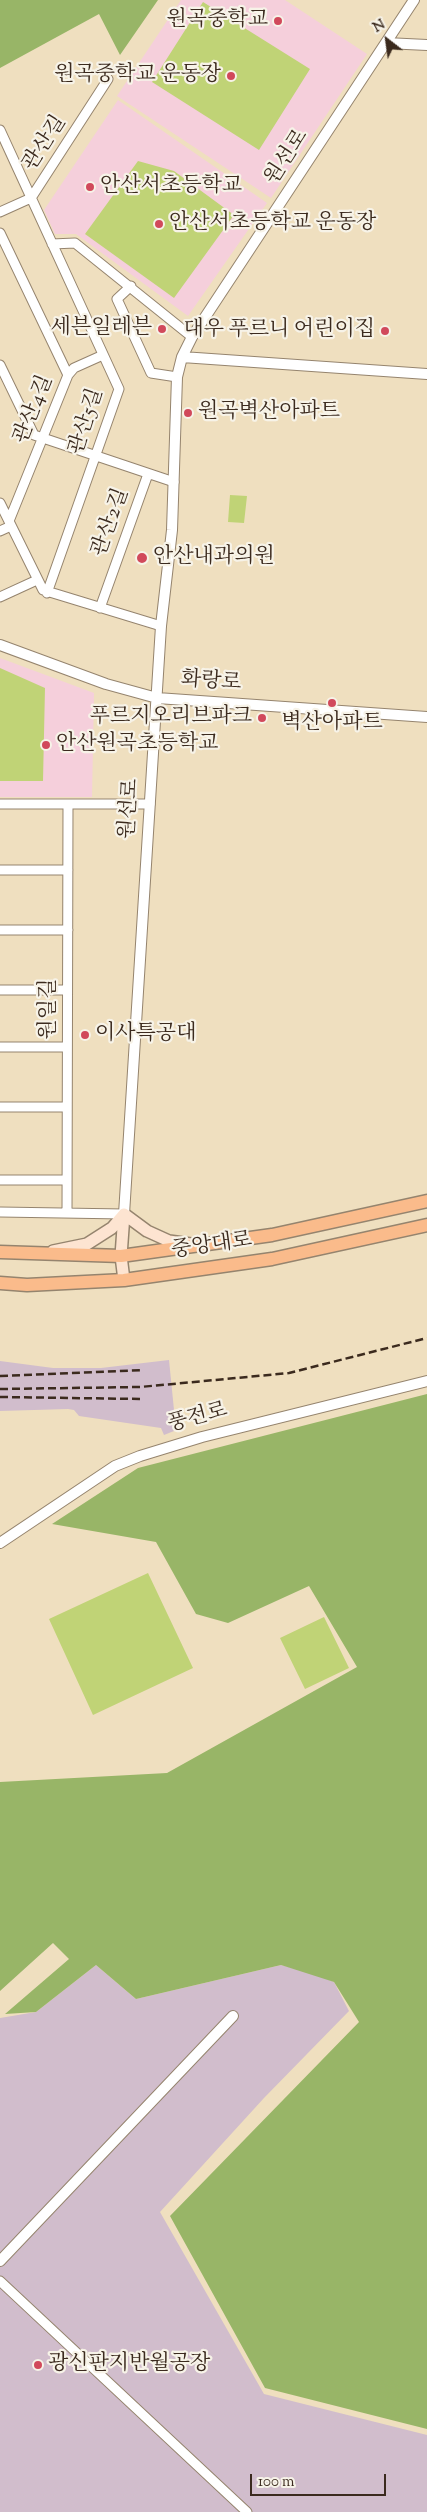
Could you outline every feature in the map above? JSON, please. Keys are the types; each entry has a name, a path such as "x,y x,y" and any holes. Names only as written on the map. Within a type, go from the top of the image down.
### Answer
{"main road":[{"path":"0,1252 120,1256 272,1235 427,1201"},
{"path":"124,1214 146,1231 169,1241 200,1245"},
{"path":"44,1254 87,1244 112,1228 124,1214"},
{"path":"124,1214 120,1256 124,1280"},
{"name":"중앙대로","path":"0,1283 27,1285 124,1280 272,1259 427,1225"}],"street":[{"name":"원선로","path":"124,1214 161,626 172,530 177,377 182,358 192,336 414,0"},
{"path":"386,43 427,45"},
{"name":"관산길","path":"0,212 31,198 108,79"},
{"name":"관산5길","path":"0,130 119,389 47,593"},
{"name":"관산4길","path":"0,232 68,375 10,524"},
{"path":"52,244 75,243 192,336"},
{"path":"131,286 117,299 152,373 177,377"},
{"path":"68,375 74,368 104,355"},
{"path":"182,358 427,374"},
{"path":"0,366 34,435 148,474"},
{"name":"관산2길","path":"100,608 148,474 174,482"},
{"path":"0,503 36,580 47,593 161,626"},
{"path":"0,532 10,524"},
{"path":"0,597 36,580"},
{"name":"화랑로","path":"0,645 106,684 157,698 427,717"},
{"path":"0,804 150,804"},
{"name":"원일길","path":"67,1213 68,804"},
{"path":"0,870 68,870"},
{"path":"0,930 68,930"},
{"path":"0,990 67,990"},
{"path":"0,1047 67,1047"},
{"path":"0,1107 67,1107"},
{"path":"0,1180 67,1180"},
{"path":"0,1212 124,1214"},
{"name":"풍전로","path":"0,1543 115,1466 140,1456 202,1436 427,1381"},
{"path":"0,2261 233,2016"},
{"path":"0,2281 247,2512"}],"shaded area":[{"path":"181,0 285,0 367,54 271,198 117,96"},
{"path":"118,100 267,203 188,316 76,234 55,234 44,210"},
{"name":"안산원곡초등학교","path":"0,658 94,693 92,797 0,797"},
{"path":"169,1360 175,1420 179,1429 164,1435 161,1428 79,1416 74,1410 68,1409 0,1411 0,1361 53,1368 101,1368"},
{"path":"96,1965 136,1999 281,1965 312,1973 334,1982 349,2011 264,2098 160,2212 264,2394 427,2435 427,2512 0,2512 0,2018 36,2012"}],"green space":[{"path":"0,0 158,0 120,55 99,14 0,68"},
{"name":"원곡중학교 운동장","path":"203,2 310,69 259,150 152,82"},
{"name":"안산서초등학교 운동장","path":"138,161 174,171 234,215 174,298 85,234"},
{"path":"230,495 247,496 244,523 228,522"},
{"path":"0,668 45,688 43,781 0,781"},
{"path":"427,1394 427,2429 265,2388 170,2216 359,2022 334,1982 281,1965 136,1999 96,1965 36,2012 5,2014 69,1959 53,1943 0,1991 0,1782 167,1773 357,1667 309,1586 228,1623 196,1614 156,1542 52,1524 138,1468"},
{"path":"148,1573 193,1668 93,1715 49,1619"},
{"path":"324,1617 349,1668 305,1689 280,1638"}],"railway":[{"path":"0,1389 140,1387 289,1373 427,1338"},
{"path":"0,1376 143,1370"},
{"path":"0,1397 142,1399"}],"place":[{"name":"원곡중학교","path":"278,21"},
{"name":"원곡중학교 운동장","path":"231,76"},
{"name":"안산서초등학교","path":"90,187"},
{"name":"안산서초등학교 운동장","path":"159,224"},
{"name":"세븐일레븐","path":"162,329"},
{"name":"대우 푸르니 어린이집","path":"385,331"},
{"name":"원곡벽산아파트","path":"188,413"},
{"name":"안산내과의원","path":"142,558"},
{"name":"벽산아파트","path":"332,703"},
{"name":"푸르지오리브파크","path":"262,718"},
{"name":"안산원곡초등학교","path":"46,745"},
{"name":"이사특공대","path":"85,1035"},
{"name":"광신판지반월공장","path":"38,2365"}]}
